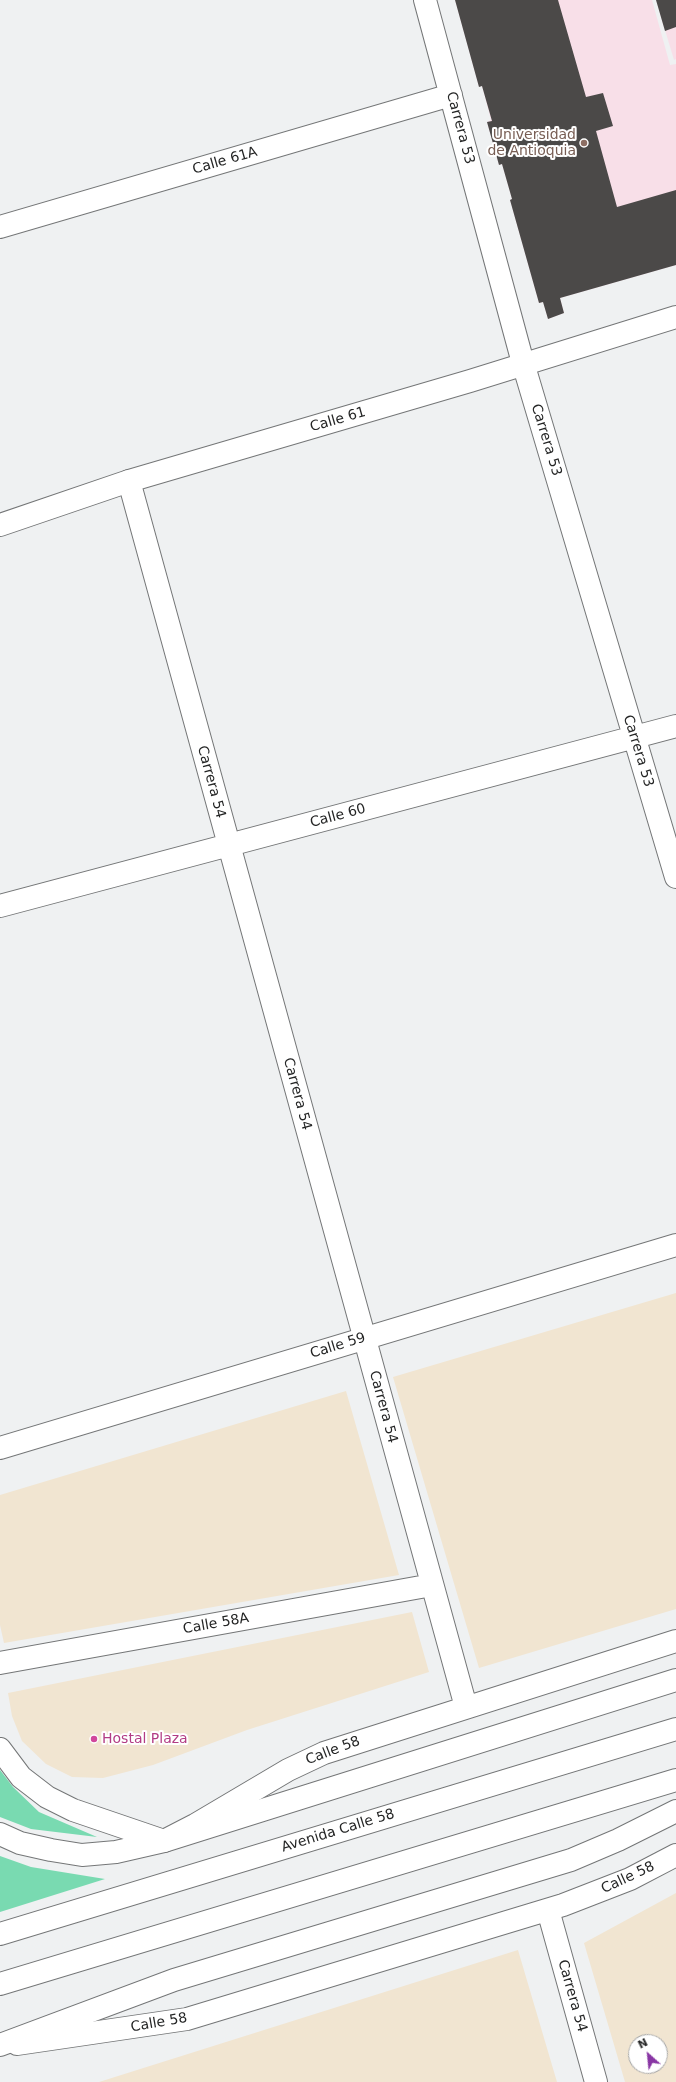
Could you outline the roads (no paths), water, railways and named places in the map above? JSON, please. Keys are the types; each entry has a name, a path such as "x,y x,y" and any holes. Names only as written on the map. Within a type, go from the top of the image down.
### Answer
{"street":[{"name":"Carrera 53","path":"425,0 523,363 676,877"},
{"name":"Calle 61A","path":"0,227 451,95"},
{"name":"Calle 61","path":"0,525 128,481 462,383 676,316"},
{"name":"Carrera 54","path":"128,481 466,1707"},
{"name":"Calle 60","path":"0,906 676,726"},
{"name":"Calle 59","path":"0,1448 676,1245"},
{"name":"Calle 58A","path":"0,1663 432,1584"},
{"name":"Calle 58","path":"0,1834 20,1843 82,1855 116,1852 164,1841 195,1825 305,1761 353,1742 676,1641"},
{"path":"0,1750 21,1777 47,1798 73,1810 164,1841 676,1680"},
{"name":"Avenida Calle 58","path":"0,1934 676,1729"},
{"path":"0,1984 676,1780"},
{"path":"0,2047 174,1980 571,1860 618,1840 676,1811"},
{"name":"Calle 58","path":"0,2047 150,2026 186,2019 548,1910 596,1894 676,1855"},
{"name":"Carrera 54","path":"548,1910 596,2082"}],"place":[{"name":"Universidad de Antioquia","path":"584,143"},
{"name":"Hostal Plaza","path":"94,1739"}]}
